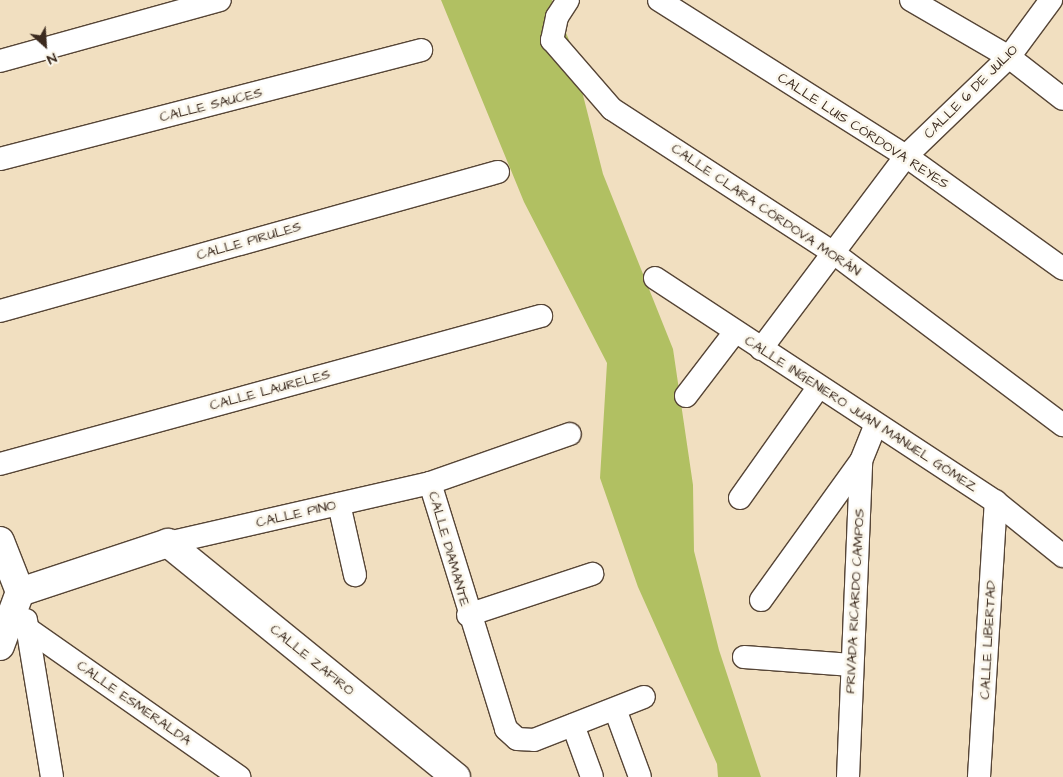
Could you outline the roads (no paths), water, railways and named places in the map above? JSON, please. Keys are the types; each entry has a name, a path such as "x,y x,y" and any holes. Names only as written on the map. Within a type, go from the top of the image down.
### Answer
{"street":[{"path":"0,61 220,0"},
{"name":"CALLE CLARA CÓRDOVA MORÁN","path":"568,0 557,17 552,40 612,109 831,251 1063,425"},
{"name":"CALLE LUIS CÓRDOVA REYES","path":"659,0 906,156 1063,269"},
{"path":"911,0 1009,57 1063,99"},
{"name":"CALLE 6 DE JULIO","path":"761,350 831,251 906,156 1009,57 1051,0"},
{"name":"CALLE SAUCES","path":"0,159 421,50"},
{"name":"CALLE PIRULES","path":"0,310 498,172"},
{"name":"CALLE INGENIERO JUAN MANUEL GÓMEZ","path":"655,278 875,427 996,502 1063,556"},
{"name":"CALLE LAURELES","path":"0,464 541,316"},
{"path":"686,396 735,332"},
{"path":"740,498 818,388"},
{"name":"PRIVADA RICARDO CAMPOS","path":"848,777 861,461 875,427"},
{"name":"CALLE PINO","path":"20,592 168,543 430,483 570,434"},
{"path":"761,600 861,461"},
{"name":"CALLE DIAMANTE","path":"430,483 468,615 506,730 517,739 534,740 644,697"},
{"name":"CALLE LIBERTAD","path":"979,777 996,502"},
{"path":"339,504 355,575"},
{"path":"0,541 20,592 28,629 52,777"},
{"name":"CALLE ZAFIRO","path":"168,543 456,777"},
{"name":"CALLE DIAMANTE","path":"468,615 592,574"},
{"path":"0,646 20,592"},
{"name":"CALLE ESMERALDA","path":"28,629 239,777"},
{"path":"744,657 852,666"},
{"path":"615,709 640,777"},
{"path":"573,725 592,777"}]}
